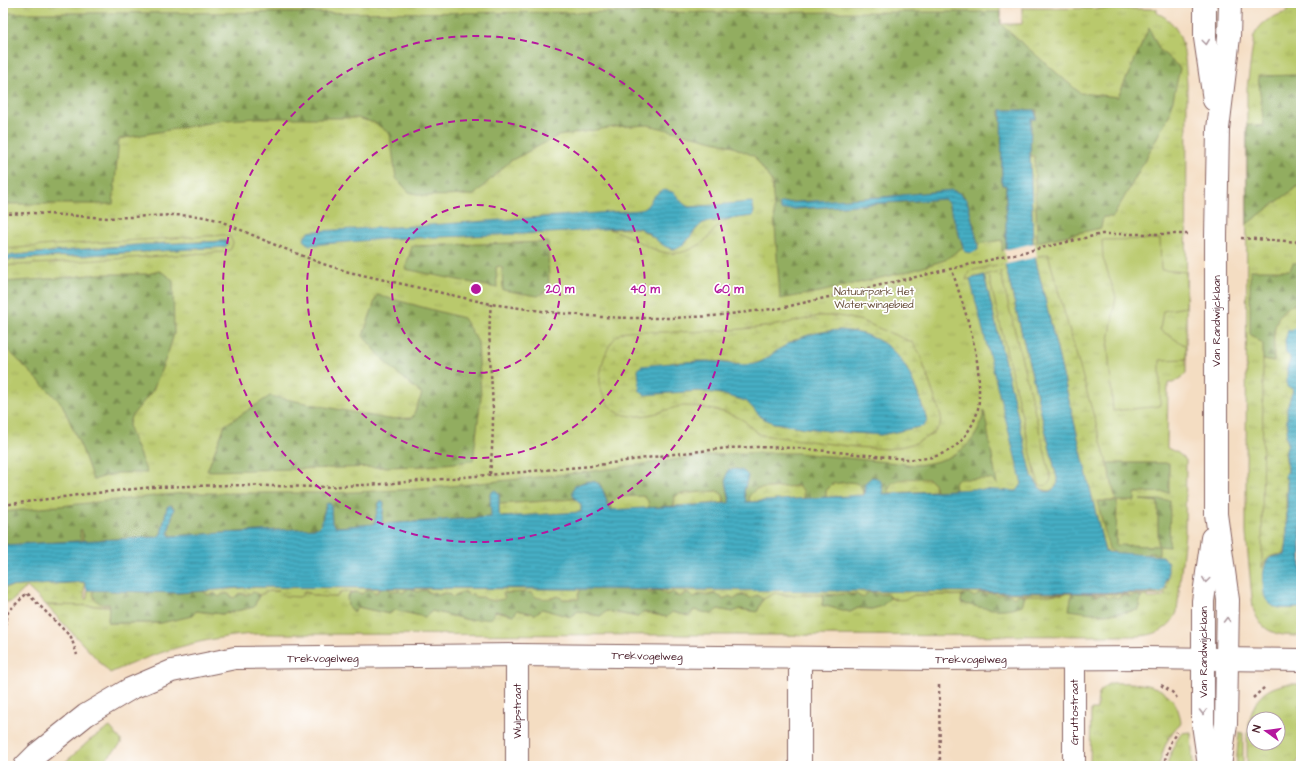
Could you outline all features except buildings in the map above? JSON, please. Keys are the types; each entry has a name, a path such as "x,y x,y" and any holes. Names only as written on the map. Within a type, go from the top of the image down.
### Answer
{"street":[{"name":"Van Randwijcklaan","path":"1205,3 1205,38 1218,129"},
{"name":"Van Randwijcklaan","path":"1220,766 1226,724 1228,600 1216,514 1216,244 1218,129 1229,37 1230,3"},
{"name":"Van Randwijcklaan","path":"1209,766 1203,724 1203,601 1216,514"},
{"name":"Trekvogelweg","path":"25,766 37,754 86,714 130,689 166,674 200,664 235,658 517,655 939,659 1301,660"},
{"name":"Wulpstraat","path":"517,655 517,766"},
{"path":"800,658 800,766"},
{"name":"Gruttostraat","path":"1074,659 1074,766"}],"path":[{"path":"3,214 32,213 108,218 173,215 199,216 218,220 273,244 342,270 491,304 601,317 670,318 713,316 793,306 1102,234 1187,233"},
{"path":"1247,239 1301,242"},
{"path":"3,505 153,487 206,485 320,487 445,480 490,474 584,467 728,448 791,448 926,459 941,454 952,448 966,435 977,414 979,404 979,382 974,344 952,270"},
{"path":"490,474 493,418 489,339 491,304"},
{"path":"3,631 5,629 8,612 27,593 71,637 77,655"},
{"path":"939,659 940,766"},
{"path":"1251,700 1269,684 1269,660"},
{"path":"1156,683 1172,692 1179,701"},
{"path":"1163,766 1171,741 1181,727"}],"green space":[{"name":"Natuurpark Het Waterwingebied","path":"3,3 1001,3 1001,24 1022,24 1022,8 1157,9 1157,13 1167,18 1179,34 1186,64 1187,85 1186,374 1173,383 1168,383 1167,448 1178,453 1186,460 1185,533 1177,612 1170,623 1162,630 1139,636 255,634 217,638 199,642 145,658 110,673 46,605 109,606 108,623 161,623 196,611 222,614 254,607 259,595 269,591 310,593 314,596 337,597 347,591 351,592 347,596 358,607 389,614 395,610 425,617 432,611 469,620 476,619 495,611 514,615 517,610 535,614 542,609 571,617 578,611 600,616 607,611 637,617 643,612 667,617 672,612 689,616 694,610 712,614 718,609 733,612 740,609 757,612 763,599 775,593 784,595 824,595 822,605 850,612 858,608 872,609 882,606 890,598 896,600 914,595 962,595 961,603 1022,605 1025,596 1028,595 1063,594 86,585 3,588","holes":["1072,593 1166,594 1157,598 1147,598 1147,596 1141,596 1138,610 1099,614"]},
{"path":"1287,3 1301,3 1301,636 1277,634 1265,628 1256,616 1253,608 1246,534 1247,88 1254,36 1263,23 1277,15 1287,12"},
{"path":"1001,12 1000,24 1080,93 1118,97 1149,28 1159,49 1180,68 1170,113 1113,217 1103,217 1101,228 1037,242 1034,157 1030,156 1031,119 1036,119 1037,110 1000,110 1000,118 1002,119 1002,185 1006,185 1006,250 1002,251 1002,240 978,244 967,200 959,193 954,191 779,204 781,210 944,199 949,204 963,247 945,260 914,270 820,292 780,299 772,182 754,156 726,144 648,125 614,127 558,136 510,161 474,195 425,196 409,192 396,178 390,134 375,123 357,118 259,118 225,120 119,139 113,204 3,204 3,13"},
{"path":"1301,75 1301,184 1247,224 1247,125 1264,126 1258,76"},
{"path":"1030,156 1034,156 1037,242 1033,243"},
{"path":"732,218 721,223 704,242 686,251 674,253 652,249 620,233 608,229 639,228 668,247 674,249 685,244 699,225"},
{"path":"224,235 230,237 233,243 231,249 225,252 3,266 3,260 225,247 227,245 226,241 223,241 135,245 3,256 3,249"},
{"path":"1160,239 1161,270 1186,272 1186,307 1163,311 1160,330 1186,346 1186,359 1160,360 1160,406 1113,411 1108,347 1116,297 1103,258 1102,240"},
{"path":"548,242 549,289 538,296 503,290 502,267 500,266 496,267 497,288 405,269 412,246"},
{"path":"1048,254 1107,463 1116,501 1097,501 1109,549 1117,554 1105,552 1035,257"},
{"path":"1293,263 1301,263 1301,302 1284,310 1274,330 1274,362 1263,360 1263,344 1250,334 1250,270 1290,270"},
{"path":"1005,264 1058,482 1056,488 1049,491 1041,489 1032,476 984,275 966,280 969,271","holes":["1000,271 1051,478 1046,485 1043,486 1039,484 989,277 985,275"]},
{"path":"159,271 167,275 173,281 174,334 153,390 131,417 129,424 130,431 147,473 117,473 93,480 82,449 62,404 3,345 3,282 100,274 148,274"},
{"path":"377,295 463,318 478,342 481,397 473,461 426,466 207,471 225,425 270,396 387,419 412,418 422,394 387,364 363,336"},
{"path":"1301,302 1301,324 1291,331 1290,360 1287,369 1291,388 1293,390 1287,421 1288,426 1286,436 1288,444 1285,453 1288,472 1286,495 1287,540 1285,554 1271,556 1266,560 1262,568 1263,360 1274,362 1274,334 1278,317 1283,311"},
{"path":"819,316 838,316 859,320 912,342 919,352 941,416 940,425 934,433 916,443 895,448 855,447 762,435 757,433 743,420 737,417 723,412 698,407 680,406 643,416 625,415 615,411 606,401 602,393 600,378 605,356 612,342 621,333 634,330 660,332 719,331 770,326","holes":["841,330 861,334 877,340 890,348 900,359 915,386 927,420 881,435 828,431 774,423 763,418 746,401 721,394 707,391 681,392 696,361 722,362 740,365 755,364 763,361 794,340 828,331"]},
{"path":"984,410 997,485 991,479 958,479 954,482 955,490 935,491 935,486 888,488 889,493 883,494 882,484 864,489 863,495 860,486 856,483 847,482 832,484 826,491 826,497 804,499 803,491 798,486 756,489 749,496 750,502 746,502 744,491 748,476 741,471 734,469 728,471 727,475 730,503 724,503 724,497 717,491 679,494 674,500 674,506 649,508 648,501 644,496 617,497 610,505 611,510 609,510 605,493 586,481 575,486 573,496 575,499 499,505 499,493 490,494 492,517 383,524 384,503 379,503 374,525 336,527 332,524 331,505 326,504 321,524 317,528 170,536 168,534 174,508 172,505 167,507 161,534 157,537 83,541 82,530 80,530 81,541 3,545 3,512 186,493 334,493 421,489 587,472 694,457 738,453 797,453 916,465 940,460 961,450 976,434 981,423"},
{"path":"1107,463 1169,463 1169,492 1135,493 1135,501 1117,501 1116,545 1158,546 1158,502 1140,500 1170,500 1169,547 1159,546 1159,554 1117,554 1109,550 1097,501 1116,501"},
{"path":"903,479 928,479 934,483 935,491 889,493 892,483 897,481"},
{"path":"798,486 803,491 804,499 750,502 749,496 756,489"},
{"path":"717,491 723,495 724,503 674,506 675,497 679,494"},
{"path":"575,499 581,505 581,512 502,517 499,514 499,505 502,504"},
{"path":"1166,579 1168,579 1167,590 1160,596 1136,595 1130,597 1124,594 1158,594 1165,587"},
{"path":"84,582 85,599 87,599 87,590 93,590 94,597 97,602 109,604 109,606 46,605 27,587 11,602 3,602 3,587"},
{"path":"252,587 384,588 379,589 376,593 370,589 362,594 347,591 340,593 337,597 313,595 304,592 303,595 299,597 285,596 279,591 269,591 260,595 253,592 246,595 239,593 234,598 226,594 219,597 215,593 208,595 203,591"},
{"path":"387,588 399,590 402,593 409,588 417,591 425,590 430,593 436,592 439,595 445,593 454,597 463,592 470,594 472,593 475,597 525,592 558,596 563,599 578,599 581,589 646,590 649,593 658,590 664,592 666,595 673,592 679,597 687,593 694,598 700,594 707,596 716,594 723,600 729,596 735,599 742,595 758,596 763,599 757,612 740,609 733,612 718,609 712,614 694,610 689,616 672,612 667,617 643,612 638,617 607,611 600,616 578,611 571,617 542,609 535,614 517,610 514,615 495,611 492,618 469,620 432,611 425,617 395,610 389,614 358,607 354,612 348,607 347,596 354,592 362,594 370,589 376,593 381,589"},
{"path":"387,588 409,588 402,593 399,590 392,591"},
{"path":"410,588 581,589 578,594 579,599 563,599 558,596 552,598 542,598 536,597 533,593 525,592 504,593 503,595 505,597 503,599 494,601 485,599 484,597 475,597 472,593 469,596 466,592 461,592 453,598 447,594 439,595 436,592 430,593 424,590 418,592"},
{"path":"93,590 178,593 203,591 208,595 215,593 219,597 226,594 233,598 237,594 246,595 252,592 259,595 254,607 222,614 196,611 192,616 161,623 108,623 109,604 99,604 94,597"},
{"path":"646,590 656,590 649,593"},
{"path":"656,590 957,591 1003,593 997,596 993,593 989,593 987,595 980,593 975,597 968,593 962,595 914,595 903,600 892,598 886,594 874,592 867,593 863,598 856,594 784,595 775,593 763,599 757,595 750,598 746,595 742,595 735,599 729,596 723,600 716,594 707,596 700,594 694,598 687,593 679,597 673,592 666,595"},
{"path":"991,592 999,594 1008,593 1014,597 1019,594 1025,596 1022,605 1007,609 984,608 961,603 962,595 965,593 974,596 980,593"},
{"path":"866,593 886,594 890,598 882,606 872,609 858,608 850,612 822,605 824,595 856,594 863,597"},
{"path":"1008,593 1072,593 1039,595 1019,594 1014,598"},
{"path":"1072,593 1093,594 1097,596 1102,594 1108,598 1113,596 1118,598 1123,595 1130,597 1136,595 1141,596 1138,610 1099,614 1069,610"},
{"path":"1102,594 1124,594 1118,598 1113,596 1108,598"},
{"path":"1111,683 1135,683 1146,685 1166,693 1173,700 1178,710 1181,723 1176,727 1167,742 1159,766 1090,766 1091,710 1097,710 1097,701 1101,690"},
{"path":"1286,684 1301,684 1301,757 1295,766 1247,766 1247,751 1286,751 1286,711 1252,711 1257,701 1268,690"},
{"path":"110,727 121,740 121,744 99,766 61,766 90,740"},
{"path":"1191,732 1193,766 1167,766 1169,757 1179,737 1182,733"},
{"path":"1239,732 1243,733 1243,766 1236,766"}],"water":[{"path":"1001,110 1035,110 1036,119 1031,119 1030,156 1033,243 1035,257 1105,552 1162,556 1168,562 1168,579 1166,579 1165,589 1161,593 252,587 178,593 87,590 84,582 3,587 3,545 157,537 161,534 167,507 170,505 174,508 168,534 170,536 317,528 321,524 326,504 328,503 331,504 332,523 336,527 374,524 379,503 381,501 384,503 383,524 491,517 490,494 495,490 499,493 499,514 502,517 581,512 581,505 574,497 573,489 575,486 584,482 591,481 600,485 609,510 730,503 726,479 728,471 734,470 742,471 748,476 744,491 746,502 864,495 865,483 872,477 880,480 883,494 973,489 1017,491 1022,484 970,279 984,275 1032,476 1040,488 1045,491 1051,491 1058,482 1005,264 1009,263 1006,250 1006,185 1002,185"},
{"path":"664,190 676,194 685,205 689,207 752,202 754,211 753,216 705,222 682,246 677,248 670,248 663,245 646,232 634,227 549,233 384,239 310,245 306,243 304,239 307,233 314,231 416,226 640,210 646,207 655,195"},
{"path":"952,190 959,193 967,200 978,244 978,250 971,253 965,252 949,204 944,199 781,210 779,204 882,197"},
{"path":"226,241 227,245 225,247 3,260 3,256 135,245"},
{"path":"1301,324 1301,608 1283,608 1273,606 1267,601 1264,593 1263,578 1268,560 1274,556 1285,555 1287,540 1287,479 1285,478 1285,473 1288,472 1286,454 1288,444 1286,436 1288,426 1287,407 1293,390 1287,387 1287,369 1290,357 1286,353 1285,341 1288,330 1291,331"},
{"path":"841,330 861,334 877,340 890,348 900,359 915,386 921,402 927,420 924,426 881,435 828,431 774,423 762,418 746,401 721,394 698,391 644,395 640,391 638,370 641,366 700,361 743,365 754,364 762,361 797,339 826,331"}],"pier":[{"path":"1035,243 1037,257 1003,265 1007,262 1004,250"}]}
